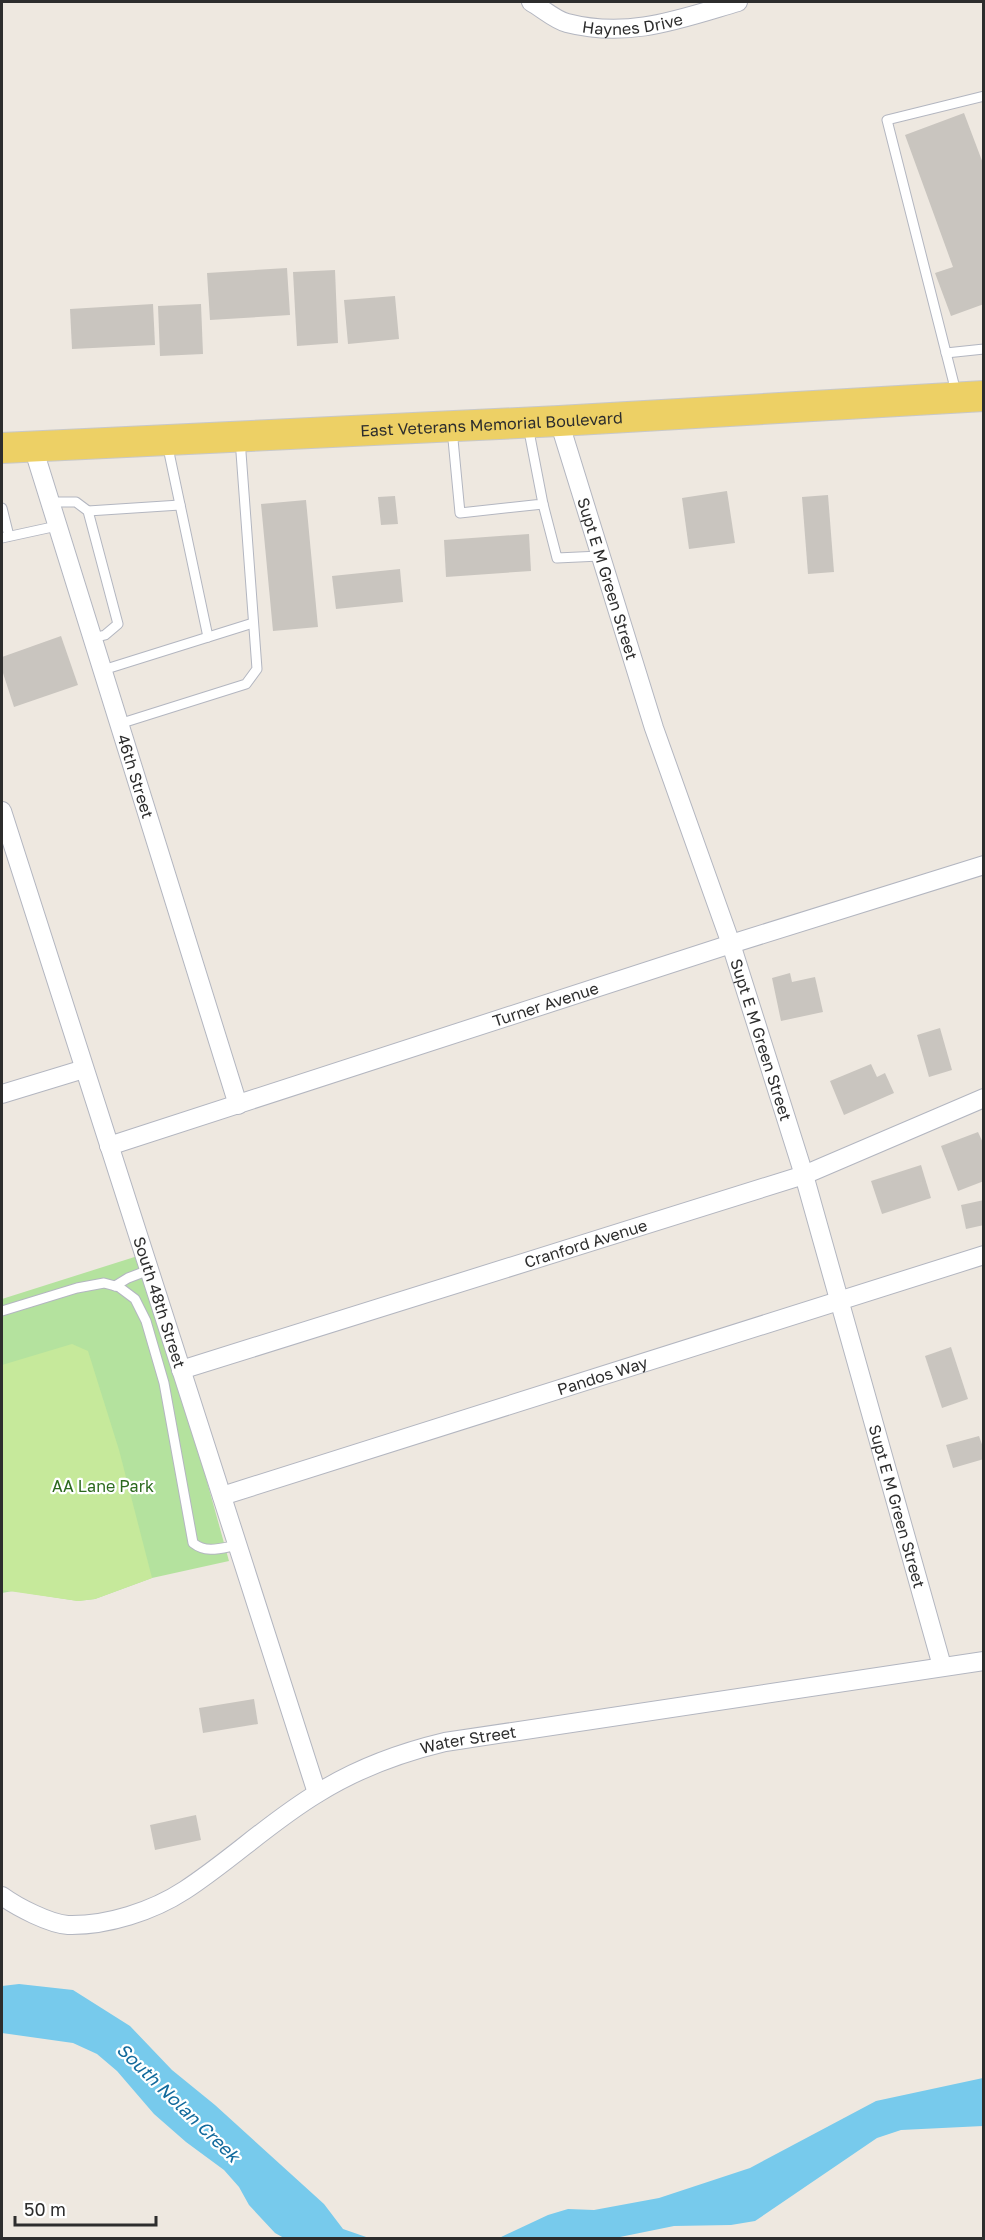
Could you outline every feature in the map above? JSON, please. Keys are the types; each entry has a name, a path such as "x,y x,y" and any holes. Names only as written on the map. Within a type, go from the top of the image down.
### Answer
{"main road":[{"name":"East Veterans Memorial Boulevard","path":"2,448 559,421 970,397"}],"street":[{"name":"Haynes Drive","path":"531,2 565,22 618,30 663,25 738,2"},
{"name":"Supt E M Green Street","path":"559,421 654,728 731,944 804,1175 942,1666"},
{"name":"46th Street","path":"33,447 238,1105"},
{"name":"South 48th Street","path":"2,811 317,1793"},
{"name":"Turner Avenue","path":"109,1146 731,944 984,865"},
{"path":"2,1094 84,1069"},
{"name":"Cranford Avenue","path":"181,1370 804,1175 984,1098"},
{"name":"Pandos Way","path":"222,1496 984,1255"},
{"name":"Water Street","path":"2,1896 13,1905 67,1925 126,1917 184,1891 317,1793 378,1762 445,1742 984,1661"}],"lane":[{"path":"970,397 946,353 887,120 984,96"},
{"path":"946,353 984,349"},
{"path":"528,422 543,504 557,558 600,556"},
{"path":"452,426 460,513 543,504"},
{"path":"119,724 246,684 257,669 240,437"},
{"path":"166,440 208,637"},
{"path":"50,502 76,502 88,511 118,624 105,635 93,638"},
{"path":"88,511 180,505"},
{"path":"2,508 5,537 57,526"},
{"path":"103,670 253,623"},
{"path":"115,1286 149,1270"},
{"path":"2,1311 77,1288 104,1283 128,1292 135,1299 146,1321 164,1383 193,1543 201,1549 209,1550 238,1545"}],"green space":[{"name":"AA Lane Park","path":"144,1254 229,1561 152,1578 95,1599 78,1601 13,1591 2,1593 2,1299"},
{"path":"72,1344 88,1351 119,1450 152,1578 95,1599 78,1601 2,1590 2,1365"}],"water":[{"name":"South Nolan Creek","path":"19,1984 73,1990 130,2026 172,2070 215,2105 324,2204 343,2229 369,2238 284,2238 275,2233 249,2205 239,2187 224,2170 186,2142 154,2114 117,2071 97,2054 73,2043 2,2033 2,1986"},
{"path":"983,2078 983,2126 901,2130 877,2138 755,2221 731,2225 674,2226 615,2238 499,2238 548,2215 568,2209 594,2210 659,2198 750,2168 876,2101"}],"building":[{"path":"964,113 984,166 984,304 951,316 935,273 953,267 905,135"},
{"path":"287,268 290,315 210,320 207,273"},
{"path":"335,270 338,343 297,346 293,272"},
{"path":"395,296 399,339 348,344 344,300"},
{"path":"153,304 155,345 72,349 70,309"},
{"path":"201,304 203,354 160,356 158,306"},
{"path":"727,491 735,543 689,549 682,498"},
{"path":"828,495 834,572 808,574 802,497"},
{"path":"395,496 398,524 381,525 378,497"},
{"path":"306,500 318,627 273,631 261,504"},
{"path":"529,534 531,571 446,577 444,540"},
{"path":"400,569 403,602 336,609 332,576"},
{"path":"61,636 78,685 14,707 2,670 2,657"},
{"path":"790,973 792,982 815,977 823,1012 781,1021 772,978"},
{"path":"940,1028 952,1070 929,1077 917,1035"},
{"path":"871,1064 877,1077 885,1073 894,1093 844,1115 830,1081"},
{"path":"978,1132 984,1145 984,1181 958,1191 941,1146"},
{"path":"921,1165 931,1198 882,1214 871,1181"},
{"path":"984,1200 984,1225 966,1229 961,1205"},
{"path":"951,1347 968,1399 942,1408 925,1356"},
{"path":"979,1436 984,1450 984,1459 953,1468 946,1445"},
{"path":"254,1699 258,1724 203,1733 199,1708"},
{"path":"196,1815 201,1840 155,1850 150,1825"}]}
